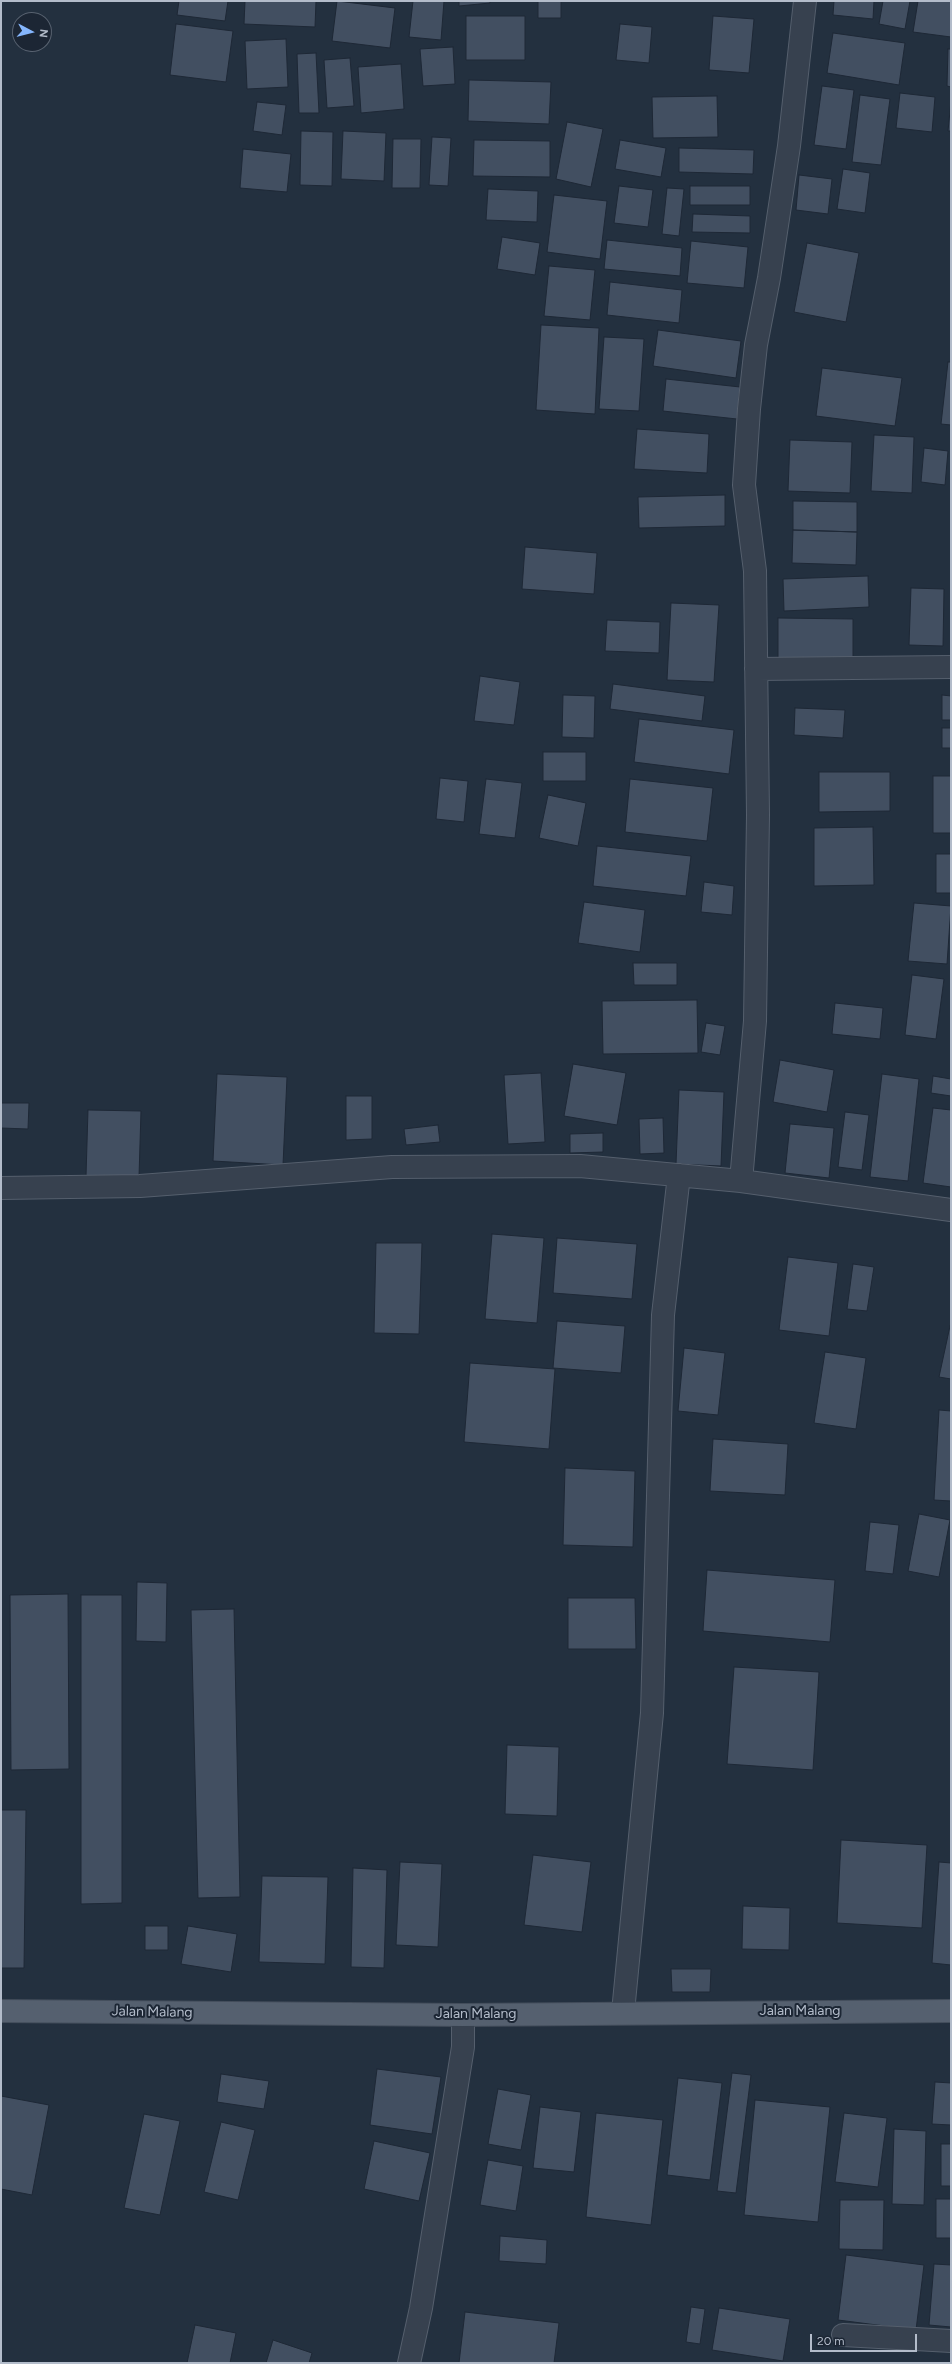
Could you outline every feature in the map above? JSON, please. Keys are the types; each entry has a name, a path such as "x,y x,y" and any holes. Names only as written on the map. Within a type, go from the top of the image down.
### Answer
{"main road":[{"name":"Jalan Malang","path":"1,2011 463,2015 623,2012 951,2011"}],"street":[{"path":"741,1181 755,1021 758,815 756,571 744,485 748,409 756,345 769,278 789,146 805,1"},
{"path":"756,669 951,667"},
{"path":"1,1188 140,1186 392,1167 580,1166 741,1181 951,1210"},
{"path":"623,2012 652,1713 663,1315 680,1175"},
{"path":"409,2363 421,2308 463,2047 463,2015"},
{"path":"843,2335 951,2341"}],"building":[{"path":"179,1 228,1 225,21 177,15"},
{"path":"245,1 316,1 315,27 244,24"},
{"path":"337,1 395,8 390,48 332,41"},
{"path":"413,1 444,1 441,40 409,37"},
{"path":"459,1 490,1 490,3 459,6"},
{"path":"538,1 561,1 561,18 538,18"},
{"path":"834,1 874,1 873,19 833,15"},
{"path":"883,1 910,1 905,29 879,24"},
{"path":"918,1 951,1 951,37 913,32"},
{"path":"466,16 525,16 525,60 466,60"},
{"path":"713,16 754,19 749,73 709,70"},
{"path":"176,24 233,31 226,82 170,75"},
{"path":"620,24 652,27 649,63 616,60"},
{"path":"833,33 905,43 899,85 827,73"},
{"path":"286,39 288,87 247,89 245,41"},
{"path":"453,47 455,84 423,86 420,49"},
{"path":"948,49 951,49 951,87 947,86"},
{"path":"316,53 319,113 299,113 297,54"},
{"path":"350,58 354,106 327,108 324,60"},
{"path":"401,64 404,109 361,113 358,67"},
{"path":"469,80 551,82 549,124 468,121"},
{"path":"822,86 854,90 846,149 814,145"},
{"path":"900,93 935,97 932,132 896,128"},
{"path":"860,95 890,99 881,165 852,162"},
{"path":"717,96 718,137 653,138 652,97"},
{"path":"951,101 951,131 948,131"},
{"path":"257,102 286,105 282,135 253,131"},
{"path":"567,122 603,129 591,187 556,179"},
{"path":"301,131 333,132 332,186 300,185"},
{"path":"343,131 386,133 384,181 341,179"},
{"path":"432,137 451,138 448,186 429,185"},
{"path":"393,139 421,139 420,188 392,188"},
{"path":"474,140 550,141 550,177 473,176"},
{"path":"620,140 666,148 661,177 615,169"},
{"path":"679,148 754,150 753,174 679,172"},
{"path":"243,149 291,154 287,192 240,188"},
{"path":"843,169 870,173 865,213 837,209"},
{"path":"799,175 832,179 828,214 796,210"},
{"path":"619,186 653,190 648,227 614,223"},
{"path":"690,186 750,186 750,205 690,205"},
{"path":"667,188 684,189 679,236 662,234"},
{"path":"488,189 538,191 537,222 486,220"},
{"path":"554,195 607,201 600,259 547,252"},
{"path":"693,214 750,216 750,233 692,232"},
{"path":"502,237 540,243 535,275 497,269"},
{"path":"607,240 682,248 680,276 604,269"},
{"path":"691,241 748,247 744,288 687,283"},
{"path":"807,243 859,253 846,322 794,312"},
{"path":"549,266 595,270 590,320 544,316"},
{"path":"610,282 682,290 679,323 607,315"},
{"path":"541,325 599,328 595,414 536,410"},
{"path":"658,330 741,341 736,378 653,366"},
{"path":"604,337 644,339 639,411 599,409"},
{"path":"948,362 951,362 951,425 941,424"},
{"path":"822,368 902,378 895,426 816,416"},
{"path":"666,379 740,387 737,419 663,411"},
{"path":"637,429 709,434 707,473 634,469"},
{"path":"874,435 914,437 912,493 871,491"},
{"path":"790,440 852,442 850,493 788,491"},
{"path":"924,448 948,451 945,485 921,482"},
{"path":"725,495 725,526 639,528 638,497"},
{"path":"793,501 857,502 857,532 793,530"},
{"path":"793,530 857,532 856,565 792,563"},
{"path":"525,547 597,553 594,594 522,589"},
{"path":"868,576 869,607 784,611 783,579"},
{"path":"911,588 944,589 943,646 909,645"},
{"path":"671,603 719,605 714,682 667,680"},
{"path":"778,618 853,619 853,663 778,662"},
{"path":"607,620 660,622 659,653 605,651"},
{"path":"480,676 520,682 514,725 474,721"},
{"path":"613,684 705,696 702,721 610,709"},
{"path":"563,695 595,696 594,738 562,737"},
{"path":"942,695 951,696 951,720 942,720"},
{"path":"795,708 845,710 843,738 794,735"},
{"path":"639,719 734,730 729,774 634,762"},
{"path":"942,728 951,728 951,748 942,748"},
{"path":"543,752 586,752 586,781 543,781"},
{"path":"819,772 890,772 890,811 819,812"},
{"path":"933,776 951,776 951,833 933,833"},
{"path":"440,778 468,781 464,822 436,819"},
{"path":"486,779 522,783 515,838 479,834"},
{"path":"630,779 713,788 707,841 625,832"},
{"path":"548,795 586,803 578,846 539,838"},
{"path":"873,827 874,885 814,886 814,828"},
{"path":"597,846 691,856 686,896 593,886"},
{"path":"936,854 951,854 951,893 936,893"},
{"path":"704,882 734,886 732,915 701,912"},
{"path":"584,902 645,910 640,952 578,943"},
{"path":"914,903 951,906 947,964 908,961"},
{"path":"633,963 677,963 677,985 634,985"},
{"path":"912,975 944,979 936,1039 905,1035"},
{"path":"697,1000 698,1053 603,1054 602,1001"},
{"path":"835,1003 883,1008 880,1039 832,1034"},
{"path":"706,1023 725,1026 720,1055 701,1052"},
{"path":"780,1060 834,1070 827,1112 773,1102"},
{"path":"573,1064 626,1073 617,1125 564,1116"},
{"path":"541,1073 545,1142 508,1144 504,1075"},
{"path":"217,1074 287,1077 283,1165 213,1161"},
{"path":"882,1074 919,1079 908,1181 870,1177"},
{"path":"933,1076 951,1079 951,1096 931,1093"},
{"path":"679,1090 724,1092 721,1166 676,1164"},
{"path":"346,1096 372,1096 372,1139 346,1140"},
{"path":"1,1103 29,1103 28,1129 1,1128"},
{"path":"933,1108 951,1110 951,1187 923,1183"},
{"path":"88,1110 141,1111 139,1177 86,1176"},
{"path":"845,1112 869,1115 862,1170 838,1167"},
{"path":"663,1118 664,1153 640,1154 639,1119"},
{"path":"790,1124 834,1128 829,1178 785,1173"},
{"path":"438,1125 440,1142 406,1145 404,1129"},
{"path":"603,1133 603,1152 570,1153 570,1134"},
{"path":"492,1234 544,1238 537,1323 485,1319"},
{"path":"557,1238 637,1244 632,1299 553,1293"},
{"path":"376,1243 422,1243 419,1334 374,1333"},
{"path":"788,1257 838,1263 829,1336 779,1330"},
{"path":"853,1264 874,1267 867,1311 847,1309"},
{"path":"557,1321 625,1326 621,1373 553,1368"},
{"path":"951,1326 951,1379 939,1377"},
{"path":"684,1348 725,1353 718,1415 678,1411"},
{"path":"825,1352 866,1358 856,1429 814,1423"},
{"path":"470,1363 555,1369 549,1449 464,1442"},
{"path":"939,1410 951,1411 951,1501 934,1500"},
{"path":"713,1439 788,1444 785,1495 710,1491"},
{"path":"565,1468 635,1471 633,1547 563,1545"},
{"path":"919,1514 950,1520 939,1577 908,1571"},
{"path":"870,1522 899,1525 893,1574 865,1571"},
{"path":"707,1570 835,1580 830,1642 703,1631"},
{"path":"137,1582 167,1583 166,1642 136,1641"},
{"path":"68,1594 69,1769 11,1770 10,1595"},
{"path":"81,1595 122,1595 122,1903 81,1904"},
{"path":"568,1598 635,1598 636,1649 568,1649"},
{"path":"234,1609 240,1897 198,1898 191,1610"},
{"path":"734,1667 819,1672 813,1770 727,1764"},
{"path":"507,1745 559,1747 557,1816 505,1814"},
{"path":"1,1810 26,1810 24,1968 1,1968"},
{"path":"841,1840 927,1845 922,1928 837,1923"},
{"path":"533,1855 591,1862 582,1932 524,1925"},
{"path":"400,1862 442,1864 438,1947 396,1945"},
{"path":"939,1862 951,1863 951,1965 932,1963"},
{"path":"353,1868 387,1870 384,1968 351,1967"},
{"path":"262,1876 328,1877 325,1964 259,1962"},
{"path":"743,1906 790,1908 789,1950 742,1949"},
{"path":"145,1926 168,1926 168,1950 145,1950"},
{"path":"188,1926 237,1934 231,1972 181,1964"},
{"path":"671,1969 711,1969 710,1992 672,1992"},
{"path":"377,2069 441,2077 432,2134 370,2125"},
{"path":"732,2073 751,2075 736,2193 717,2191"},
{"path":"221,2074 269,2081 264,2109 217,2102"},
{"path":"678,2078 722,2083 710,2180 667,2175"},
{"path":"935,2082 951,2083 951,2125 932,2124"},
{"path":"498,2089 531,2095 521,2150 488,2144"},
{"path":"1,2096 49,2105 32,2195 1,2189"},
{"path":"755,2100 830,2107 818,2222 744,2215"},
{"path":"540,2107 581,2112 574,2172 533,2168"},
{"path":"596,2113 663,2120 651,2225 586,2217"},
{"path":"844,2113 887,2118 878,2187 835,2182"},
{"path":"144,2114 180,2121 160,2215 124,2208"},
{"path":"221,2122 255,2130 238,2200 204,2192"},
{"path":"894,2129 926,2131 924,2205 892,2204"},
{"path":"374,2141 430,2153 419,2201 364,2189"},
{"path":"941,2144 951,2144 951,2186 941,2186"},
{"path":"488,2160 523,2166 516,2211 480,2205"},
{"path":"936,2199 951,2199 951,2238 936,2238"},
{"path":"840,2200 884,2200 883,2250 839,2249"},
{"path":"500,2236 547,2240 546,2264 499,2261"},
{"path":"846,2255 924,2265 916,2330 838,2320"},
{"path":"934,2264 951,2265 951,2327 929,2325"},
{"path":"691,2307 705,2309 700,2344 686,2342"},
{"path":"719,2308 790,2319 783,2361 712,2350"},
{"path":"465,2312 559,2323 554,2363 459,2363"},
{"path":"195,2325 236,2333 230,2363 187,2363"},
{"path":"273,2340 312,2353 309,2363 266,2363"}]}
